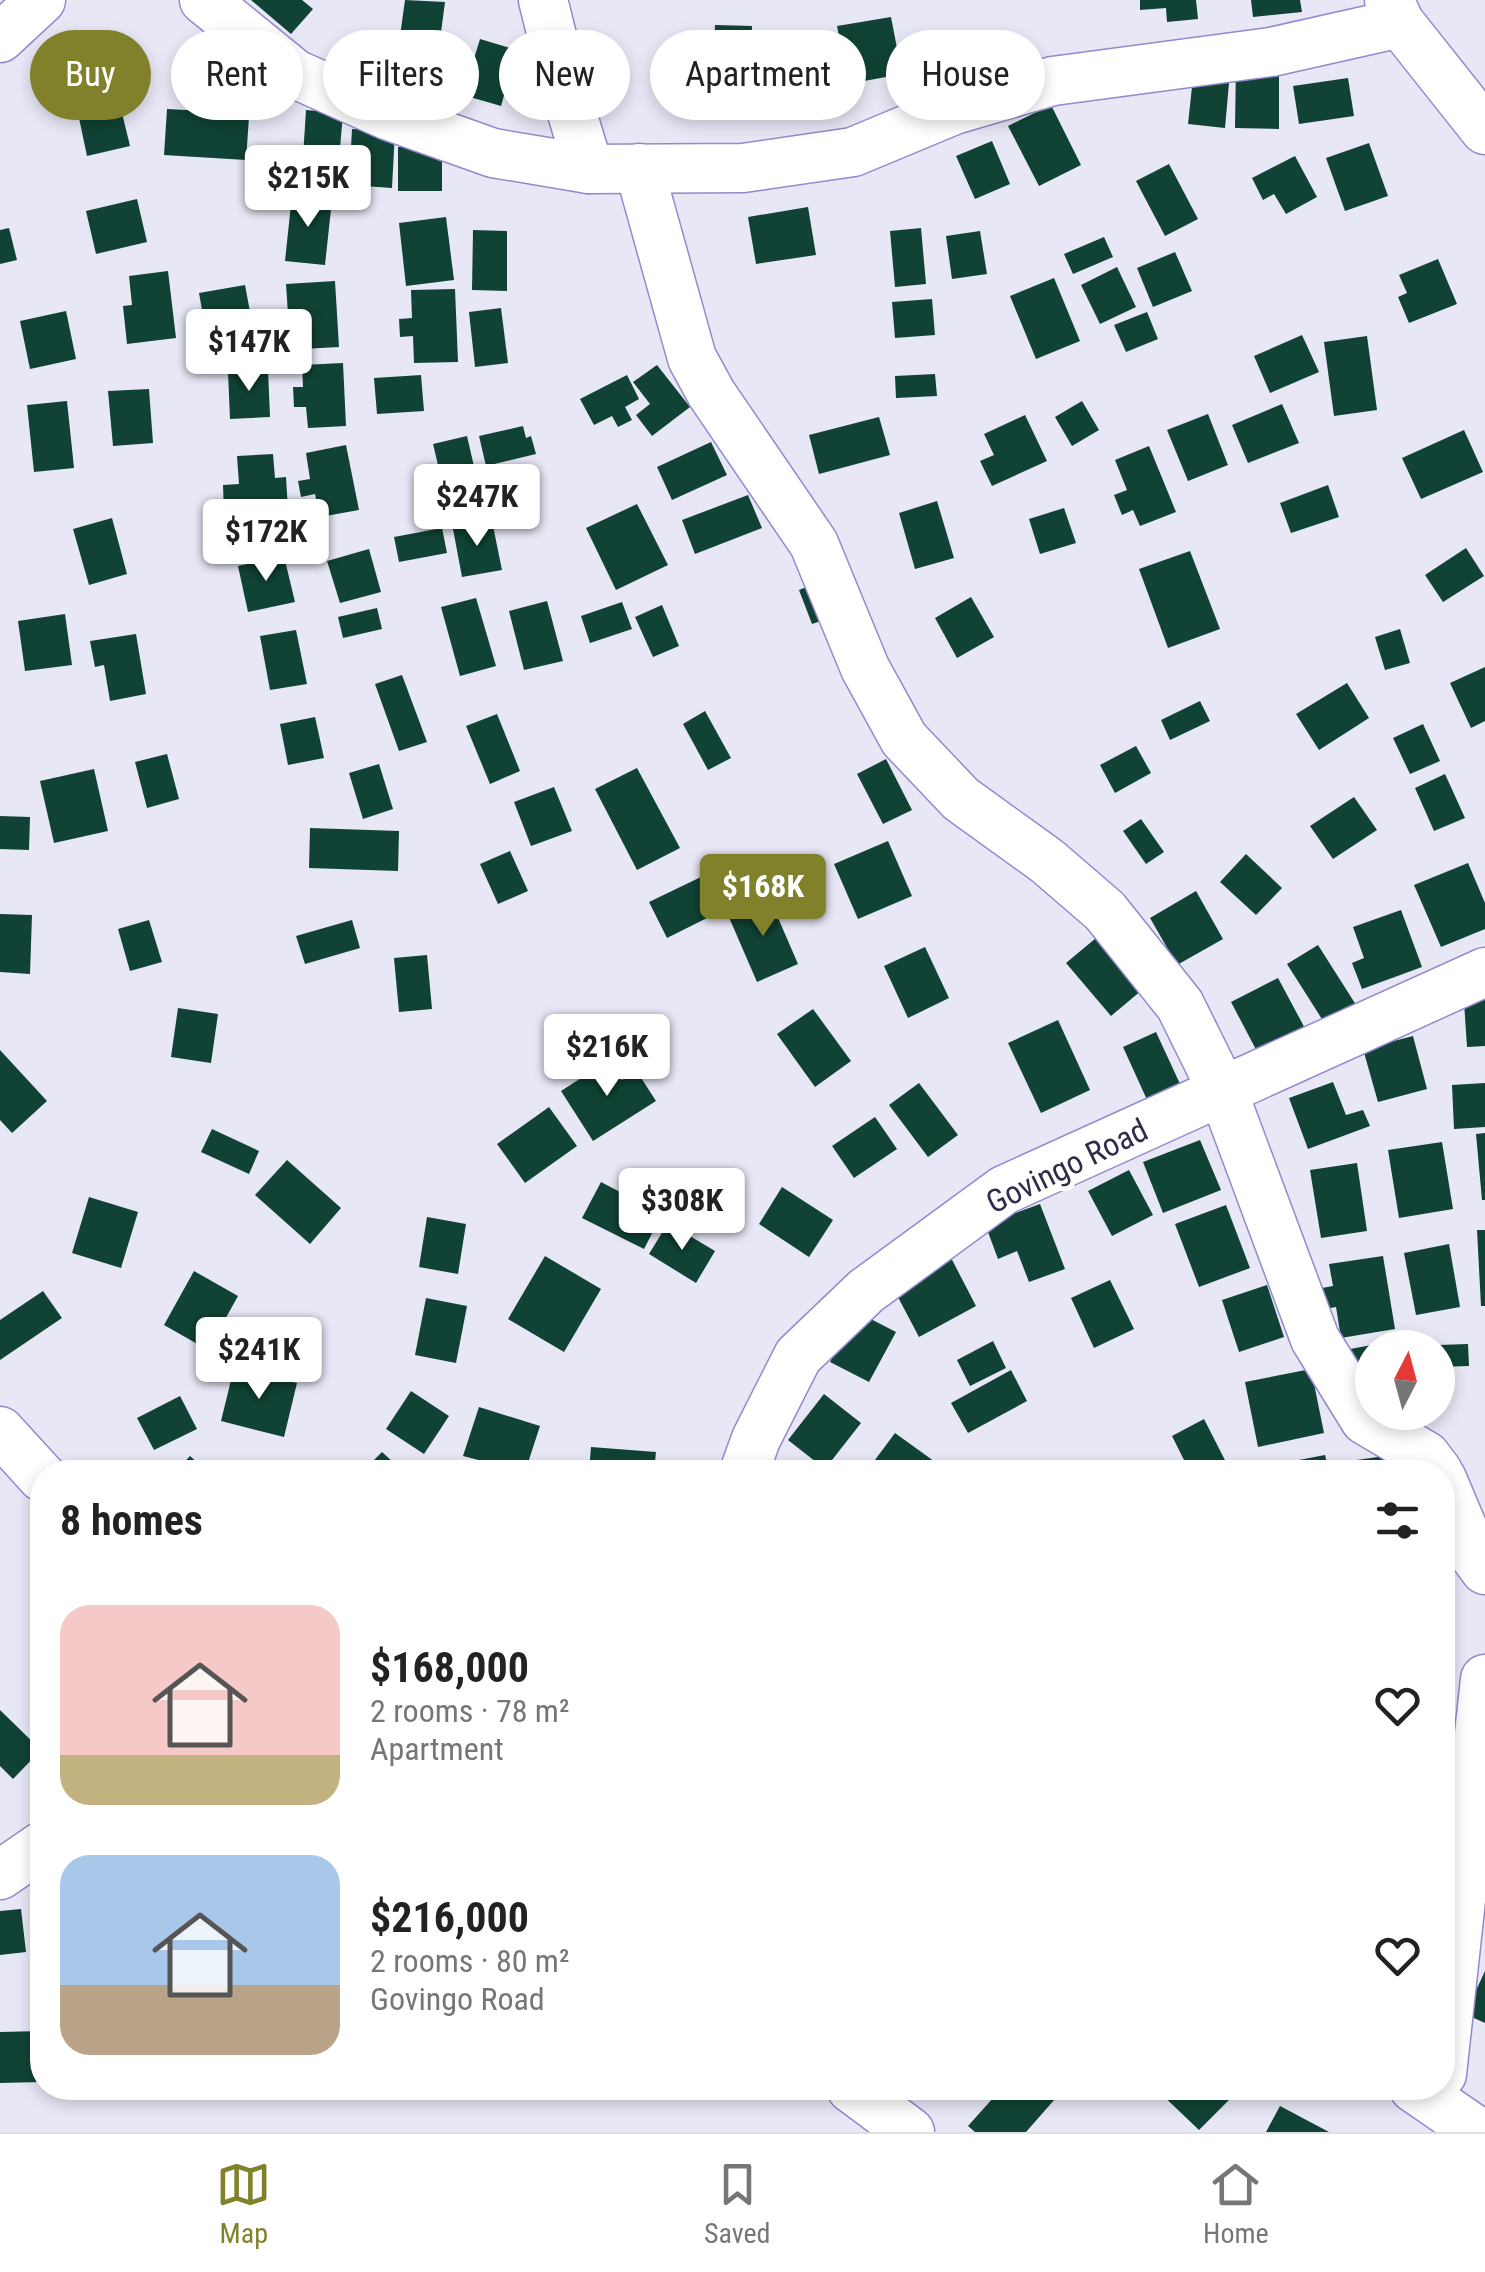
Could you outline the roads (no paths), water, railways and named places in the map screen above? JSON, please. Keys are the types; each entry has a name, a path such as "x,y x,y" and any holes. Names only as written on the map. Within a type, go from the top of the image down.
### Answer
{"street":[{"path":"0,38 41,0"},
{"path":"204,0 295,74 389,116 493,154 590,169 743,168 852,152 954,110 1053,81 1272,52 1394,11 1485,130"},
{"path":"543,0 590,169"},
{"path":"639,168 692,358 710,393 814,544 865,668 904,739 961,799 1047,861 1105,911 1180,1005 1223,1092 1314,1339 1365,1420 1429,1460"},
{"name":"Govingo Road","path":"748,1460 798,1356 866,1291 1004,1190 1485,972"},
{"path":"0,1431 30,1464"},
{"path":"1455,1510 1474,1556 1485,1570"},
{"path":"1455,1920 1485,1679"},
{"path":"0,1875 30,1854"},
{"path":"867,2100 910,2132"},
{"path":"1445,2100 1478,2132"}]}
